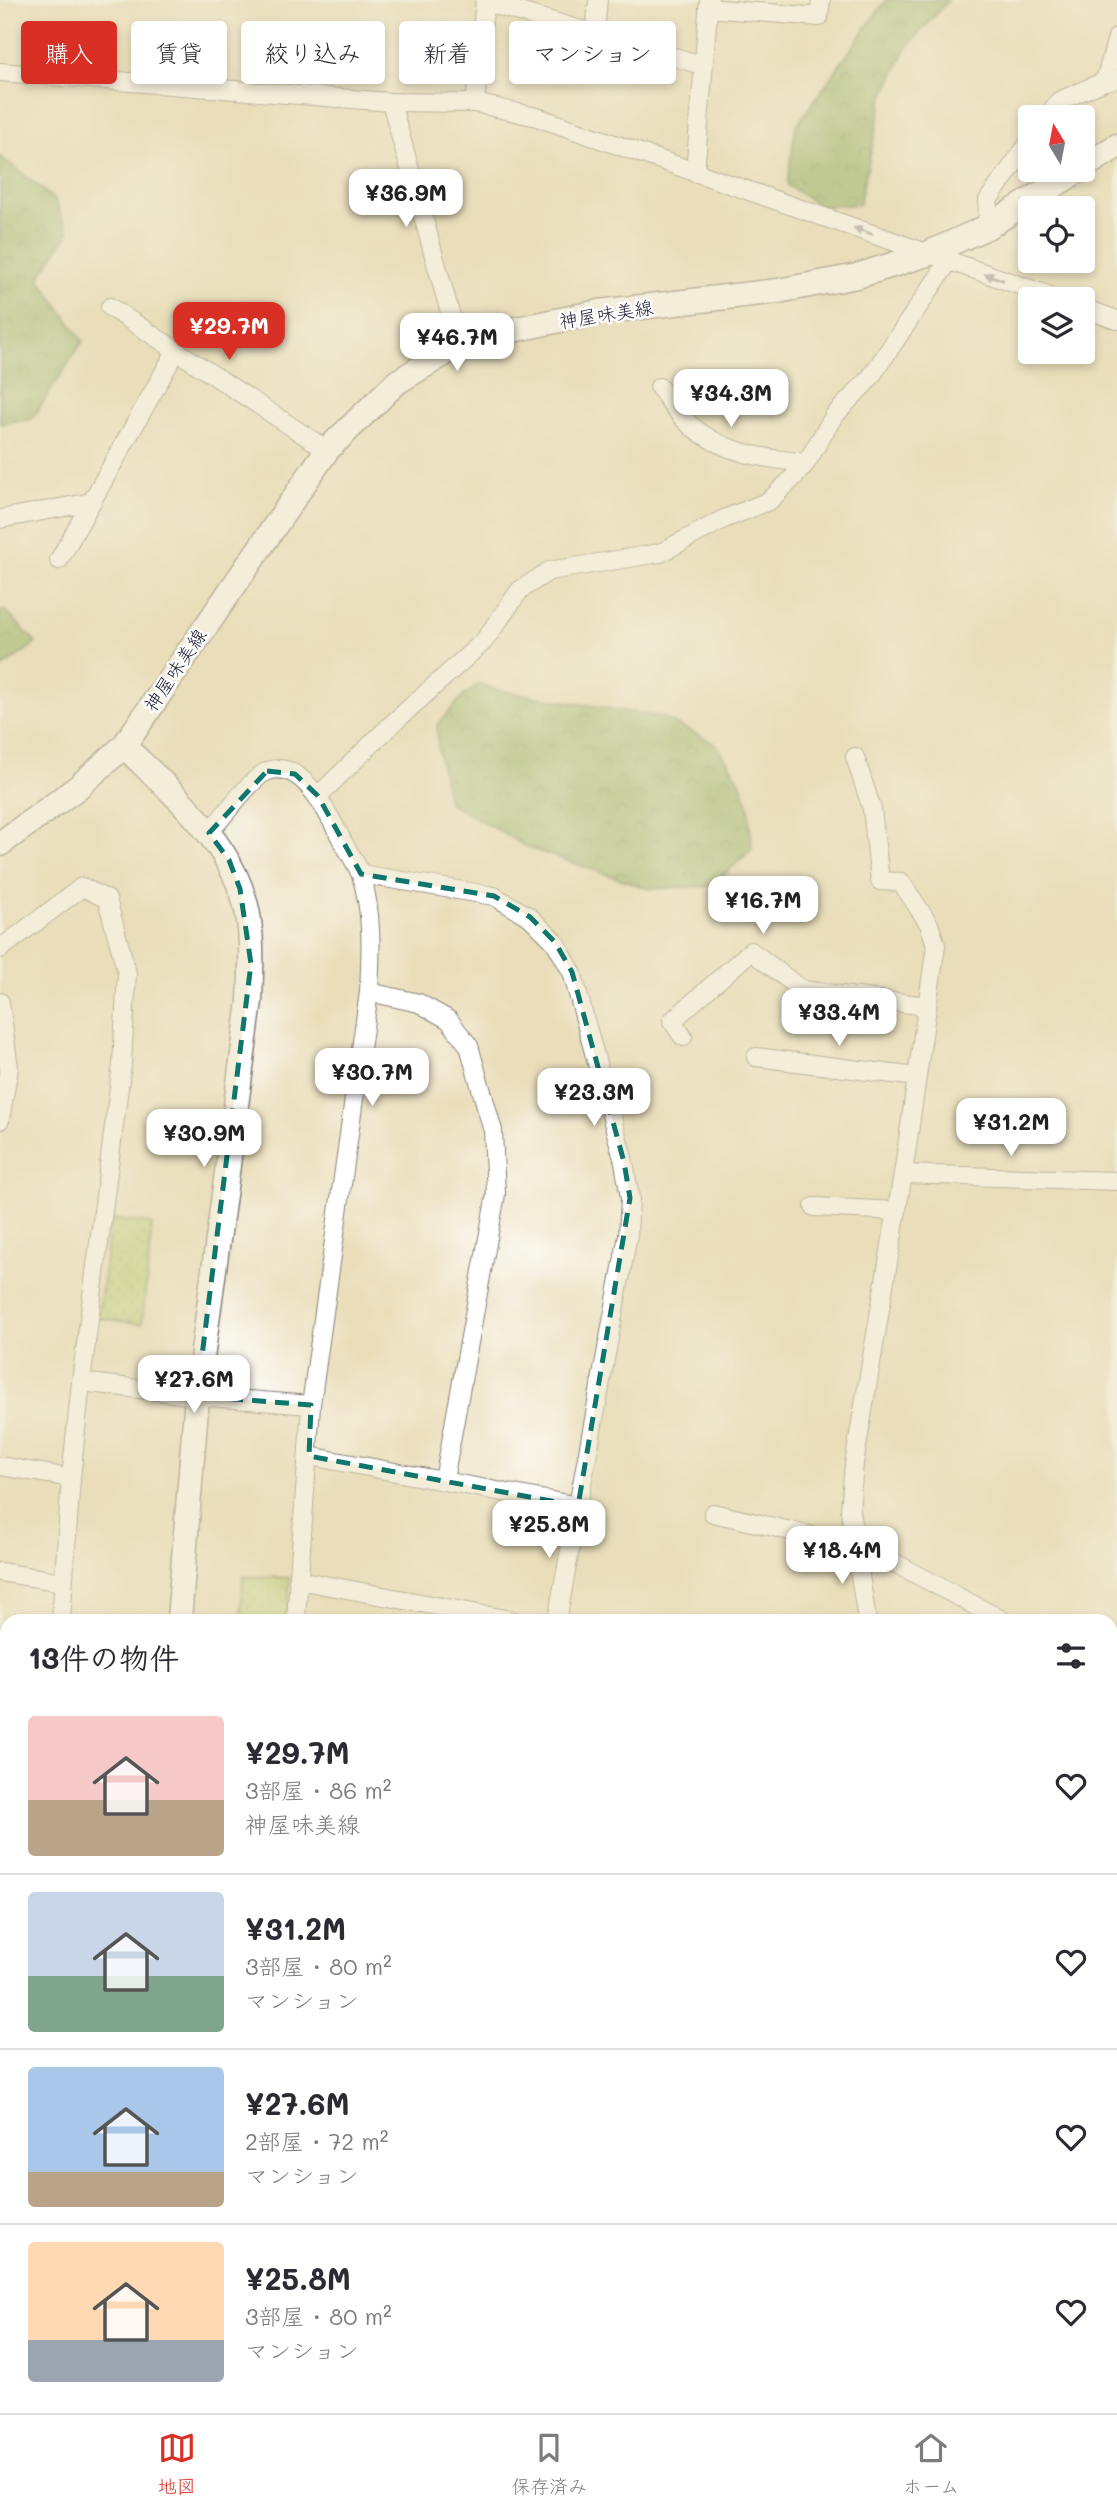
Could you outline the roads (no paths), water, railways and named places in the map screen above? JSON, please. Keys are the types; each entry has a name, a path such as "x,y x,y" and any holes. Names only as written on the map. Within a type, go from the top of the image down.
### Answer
{"main road":[{"path":"1096,159 1117,146"},
{"name":"神屋味美線","path":"0,844 77,788 124,746 327,450 397,382 459,345 517,329 599,312 778,290 938,258 1060,182"},
{"path":"124,746 209,833 229,860 248,914 250,1001 197,1396 179,1614"}],"street":[{"path":"596,21 598,0"},
{"path":"695,173 708,4 819,17 821,0"},
{"path":"475,103 485,1 554,21"},
{"path":"1056,105 1059,101 1111,80 1117,37"},
{"path":"676,57 702,65"},
{"path":"0,72 391,102 475,103 537,117 1024,287"},
{"path":"391,102 459,345"},
{"path":"987,227 988,200 1018,157"},
{"path":"318,796 484,641 520,590 549,571 660,553 724,519 769,500 806,463 834,416 870,378 938,258"},
{"path":"110,307 327,450"},
{"path":"1095,312 1117,320"},
{"path":"60,560 176,351"},
{"path":"659,387 689,424 720,446 757,458 806,463"},
{"path":"0,519 92,502"},
{"path":"855,757 872,810 880,881 901,882 929,924 936,945 903,1174 854,1464 850,1511 866,1614"},
{"path":"209,833 254,781 267,771 282,769 295,774 318,796 360,874 372,942 369,992 311,1405 296,1614"},
{"path":"360,874 494,896 530,917 555,942 572,972 624,1162 631,1198 628,1235 558,1614"},
{"path":"0,949 82,887 107,899 127,973 122,1064 81,1382 61,1614"},
{"path":"683,1037 672,1021 751,951 802,990 927,1006"},
{"path":"369,992 419,1003 449,1020 469,1046 493,1131 496,1194 444,1480"},
{"path":"0,1002 9,1068 0,1120"},
{"path":"756,1057 917,1077"},
{"path":"903,1174 1117,1181"},
{"path":"814,1207 897,1211"},
{"path":"81,1382 197,1396 311,1405"},
{"path":"309,1456 578,1506"},
{"path":"0,1466 71,1478"},
{"path":"713,1513 856,1546 880,1555 991,1614"},
{"path":"0,1572 63,1582"},
{"path":"298,1580 479,1614"}]}
